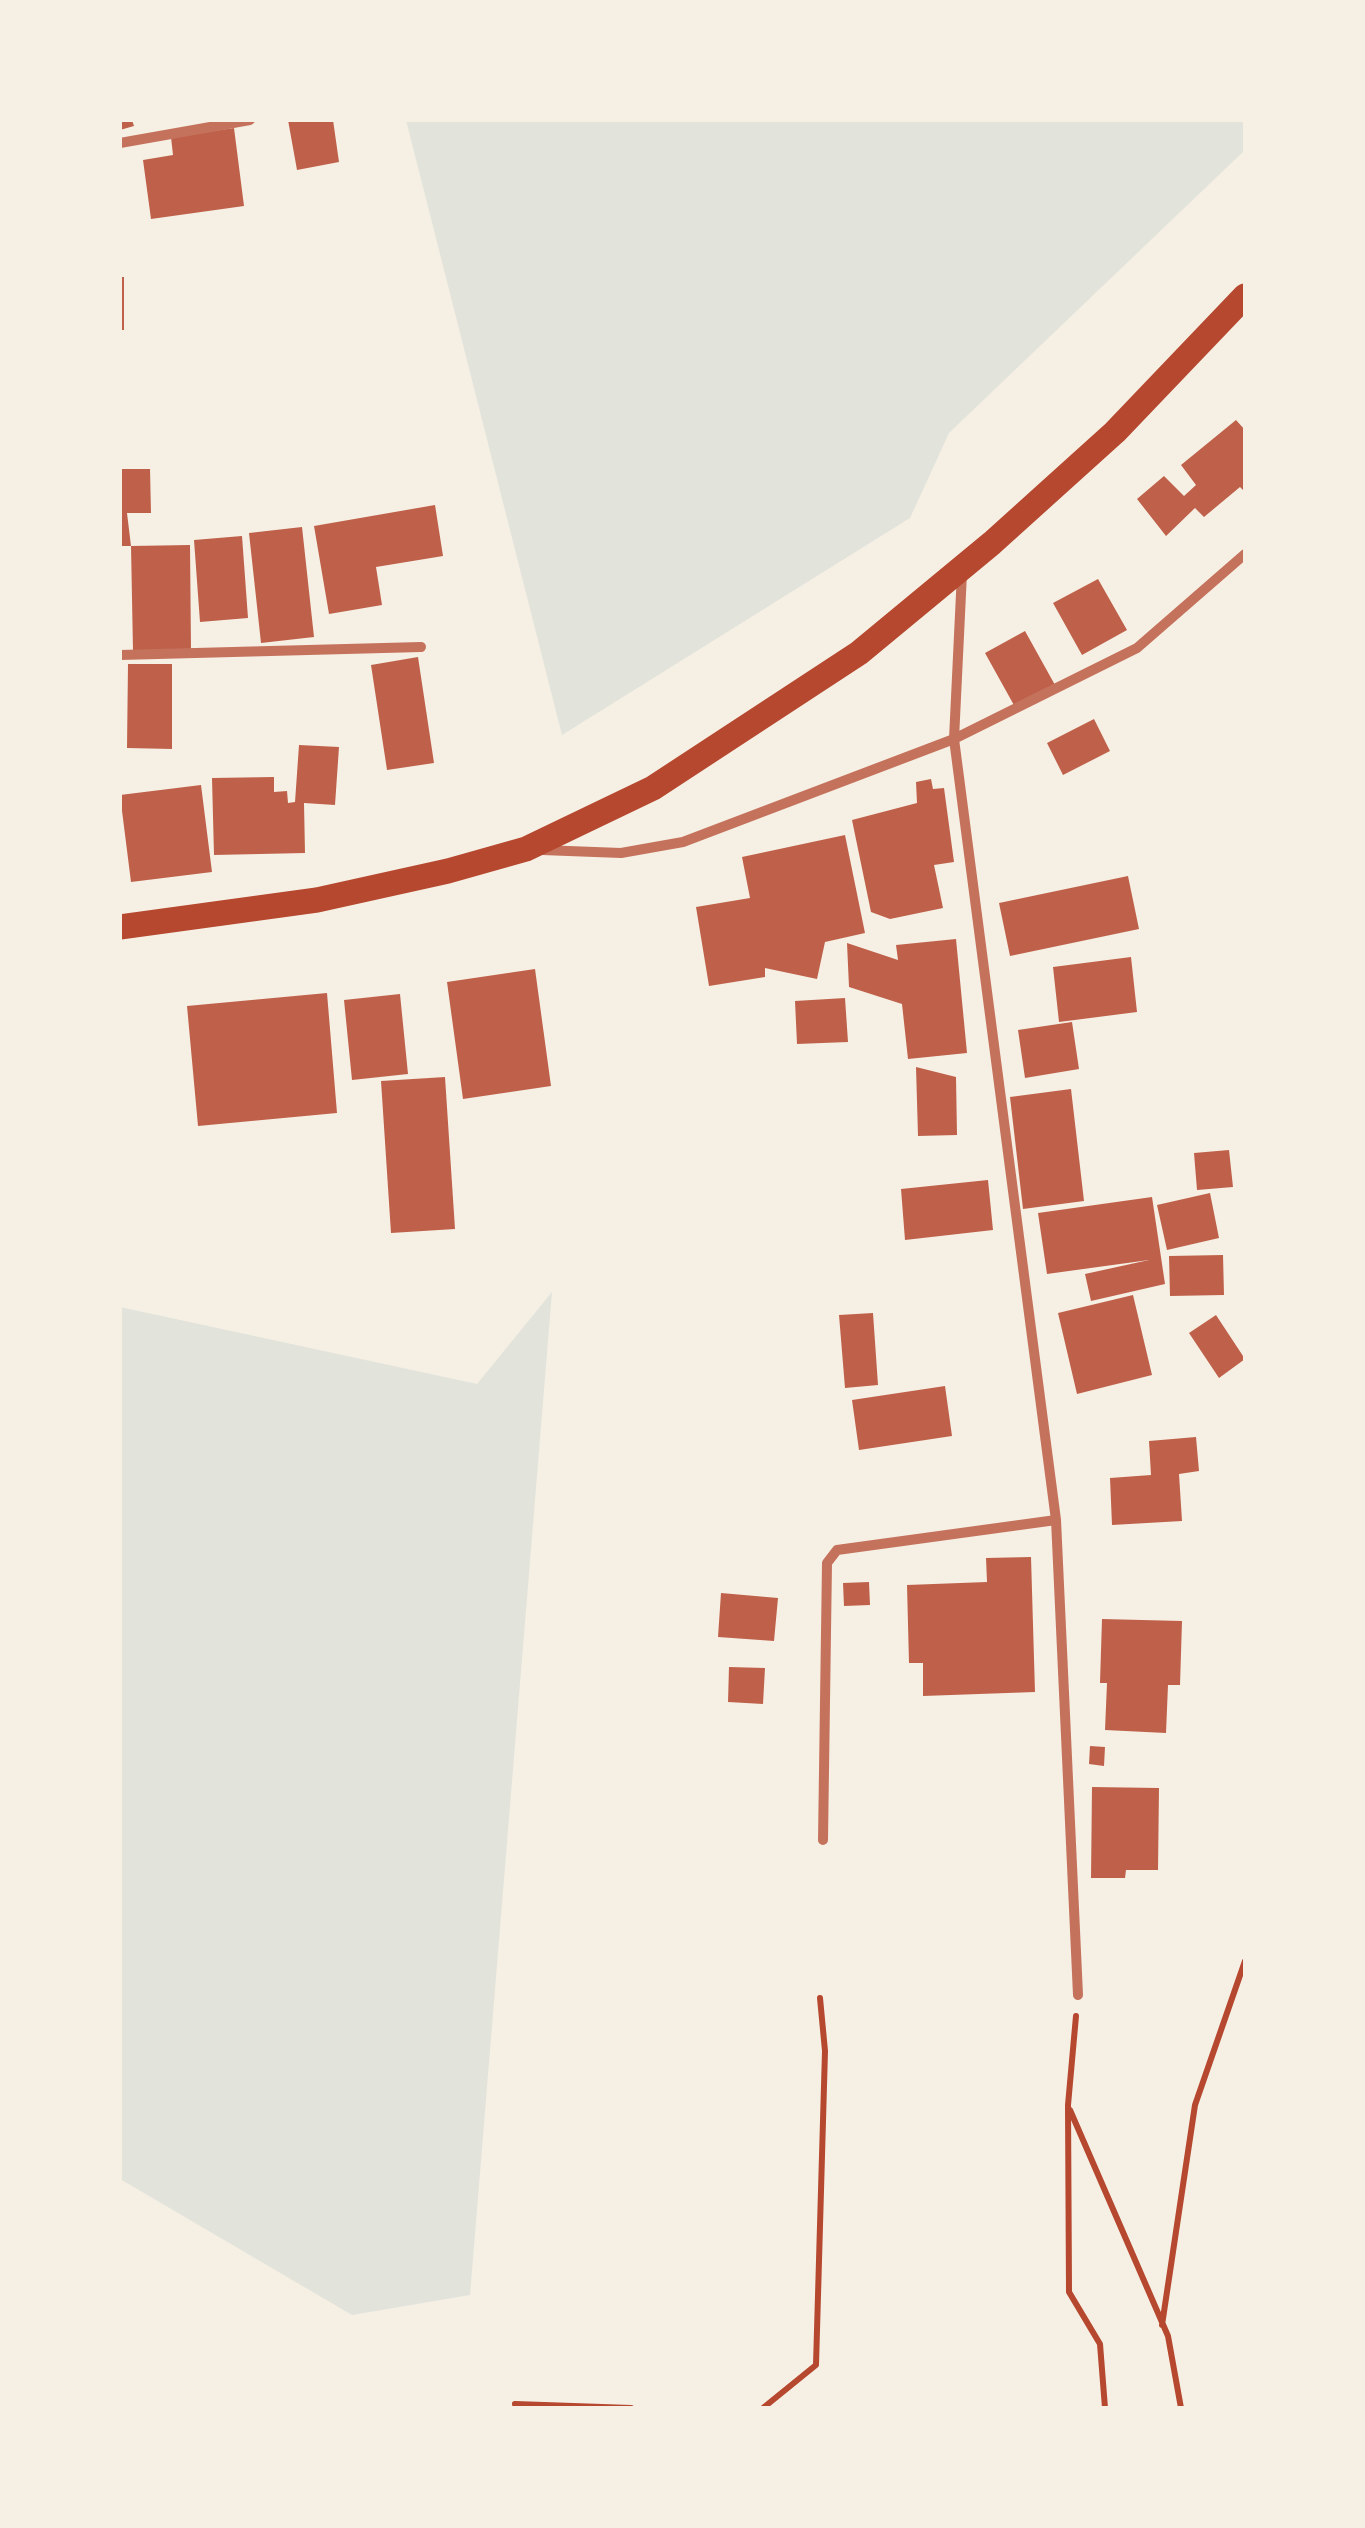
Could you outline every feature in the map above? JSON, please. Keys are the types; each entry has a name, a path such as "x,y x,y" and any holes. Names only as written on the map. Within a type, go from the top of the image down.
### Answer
{"main road":[{"path":"120,927 316,900 526,849 653,788 726,744 859,653 962,568 1115,432 1245,296"}],"street":[{"path":"120,143 250,120"},
{"path":"526,849 621,853 683,842 954,739 1138,648 1245,554"},
{"path":"962,568 954,739 1056,1520 1078,1994"},
{"path":"120,655 420,647"},
{"path":"823,1840 828,1563 836,1550 1056,1520"}],"path":[{"path":"1162,2325 1196,2105 1245,1961"},
{"path":"1078,1994 1068,2104 1069,2292 1100,2344 1104,2408"},
{"path":"763,2408 816,2364 825,2051 820,1998"},
{"path":"1068,2104 1084,2150 1162,2325 1182,2408"},
{"path":"516,2408 515,2404 631,2408"}],"shaded area":[{"path":"406,120 1245,120 1245,150 949,433 910,518 562,735"},
{"path":"552,1292 470,2295 352,2315 120,2179 120,1307 477,1384"}],"building":[{"path":"120,120 132,120 134,126 120,130"},
{"path":"288,120 333,120 339,162 297,170"},
{"path":"234,128 244,206 151,219 143,160 173,155 171,137"},
{"path":"120,277 124,277 124,330 120,330"},
{"path":"1236,420 1245,430 1245,492 1240,487 1204,517 1195,508 1166,536 1137,499 1164,476 1184,496 1196,485 1181,465"},
{"path":"120,469 150,469 151,513 127,513 131,546 120,546"},
{"path":"435,505 443,556 376,567 382,605 329,614 314,526"},
{"path":"302,527 314,637 261,643 249,533"},
{"path":"242,536 248,618 200,622 194,540"},
{"path":"190,545 191,650 133,651 131,546"},
{"path":"1098,579 1127,630 1082,655 1053,603"},
{"path":"1025,631 1055,685 1015,707 985,653"},
{"path":"418,657 434,763 387,770 371,665"},
{"path":"128,664 172,664 172,749 127,748"},
{"path":"1094,719 1110,751 1063,775 1047,743"},
{"path":"299,745 339,747 335,805 304,803 305,853 214,855 212,778 274,777 274,792 287,791 288,803 295,802"},
{"path":"931,779 933,789 944,788 954,862 934,865 943,908 890,919 871,912 852,820 917,803 916,782"},
{"path":"201,785 212,872 131,882 120,795"},
{"path":"845,835 865,933 825,942 817,979 765,968 765,977 709,986 696,907 750,898 742,857"},
{"path":"1128,876 1139,929 1010,956 999,903"},
{"path":"956,939 967,1053 908,1059 902,1004 849,987 847,943 898,960 896,945"},
{"path":"1131,957 1137,1012 1059,1022 1053,967"},
{"path":"535,969 551,1086 463,1099 447,982"},
{"path":"327,993 337,1113 198,1126 187,1006"},
{"path":"400,994 408,1074 352,1080 344,1000"},
{"path":"845,998 848,1042 797,1044 795,1001"},
{"path":"1072,1022 1079,1069 1025,1078 1018,1030"},
{"path":"916,1067 956,1077 957,1135 918,1136"},
{"path":"445,1077 455,1229 391,1233 381,1081"},
{"path":"1071,1089 1084,1201 1023,1209 1010,1097"},
{"path":"1229,1150 1233,1187 1197,1190 1194,1153"},
{"path":"988,1180 993,1230 905,1240 901,1189"},
{"path":"1210,1193 1219,1238 1167,1250 1157,1205"},
{"path":"1152,1197 1165,1284 1091,1301 1085,1274 1149,1260 1047,1274 1038,1213"},
{"path":"1223,1255 1224,1295 1170,1296 1169,1256"},
{"path":"1133,1295 1152,1375 1077,1394 1058,1313"},
{"path":"873,1313 878,1385 845,1388 839,1315"},
{"path":"1216,1315 1245,1359 1219,1378 1189,1333"},
{"path":"945,1386 952,1436 859,1450 852,1400"},
{"path":"1196,1437 1199,1471 1179,1474 1182,1521 1112,1525 1110,1478 1151,1475 1149,1441"},
{"path":"1031,1557 1035,1692 923,1696 923,1663 909,1663 907,1585 987,1582 986,1558"},
{"path":"869,1582 870,1605 844,1606 843,1583"},
{"path":"721,1593 778,1598 774,1641 718,1637"},
{"path":"1102,1619 1182,1621 1180,1685 1168,1685 1166,1733 1105,1730 1107,1683 1100,1683"},
{"path":"729,1667 765,1668 763,1704 728,1702"},
{"path":"1090,1746 1105,1747 1104,1766 1089,1764"},
{"path":"1092,1787 1159,1788 1158,1870 1126,1870 1125,1878 1091,1878"}]}
